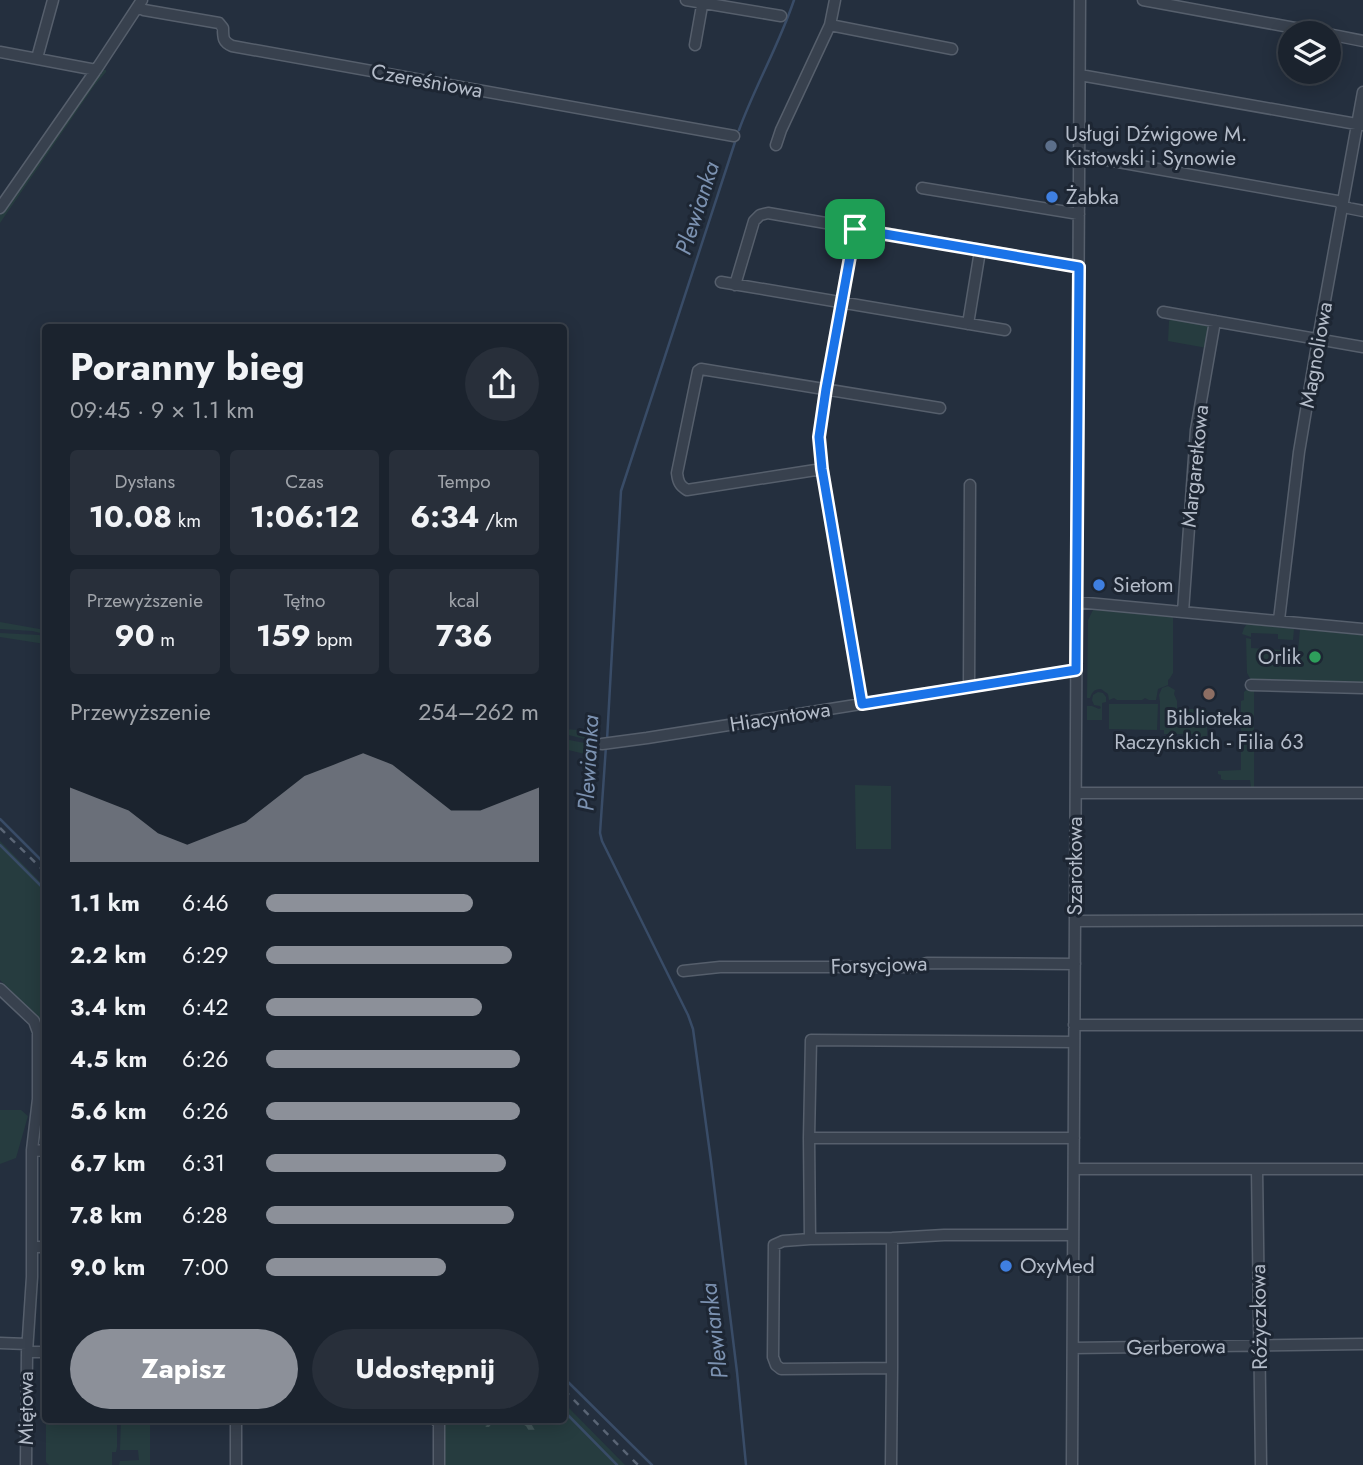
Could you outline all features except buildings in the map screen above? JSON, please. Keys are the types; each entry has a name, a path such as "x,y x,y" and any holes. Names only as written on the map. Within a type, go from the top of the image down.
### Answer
{"street":[{"path":"37,58 52,0"},
{"path":"686,0 780,16"},
{"path":"776,145 780,130 831,25 835,0"},
{"name":"Szarotkowa","path":"1072,1465 1080,0"},
{"path":"1143,0 1278,25"},
{"path":"695,45 703,1"},
{"path":"0,208 140,3"},
{"name":"Czereśniowa","path":"140,3 144,10 219,23 223,28 225,43 232,46 734,136"},
{"path":"831,25 952,49"},
{"path":"1341,37 1363,41"},
{"path":"0,52 96,70"},
{"path":"1080,75 1360,125"},
{"name":"Magnoliowa","path":"1279,621 1300,452 1318,339 1360,125 1363,92"},
{"path":"1079,155 1337,201 1348,208 1363,211"},
{"path":"922,188 1079,214"},
{"path":"735,285 754,221 760,215 768,214 1079,267"},
{"path":"855,229 819,437 822,469 862,704"},
{"path":"968,324 980,251"},
{"path":"720,282 1004,330"},
{"path":"1163,312 1363,346"},
{"name":"Margaretkowa","path":"1182,612 1196,430 1215,321"},
{"path":"822,469 687,490 681,486 678,478 697,373 700,370 940,408"},
{"path":"970,485 970,687"},
{"path":"1077,602 1363,629"},
{"name":"Hiacyntowa","path":"606,743 1076,670"},
{"path":"1251,685 1363,688"},
{"path":"1076,793 1363,793"},
{"path":"1075,921 1363,920"},
{"name":"Forsycjowa","path":"683,971 720,967 914,967 927,963 1075,964"},
{"name":"Miętowa","path":"0,989 34,1021 38,1032 38,1099 32,1150 32,1277 27,1348 26,1465"},
{"path":"1074,1025 1363,1024"},
{"path":"810,1239 811,1040 1074,1042"},
{"path":"809,1138 1074,1138"},
{"path":"32,1150 42,1151"},
{"path":"1074,1169 1363,1169"},
{"name":"Różyczkowa","path":"1258,1169 1261,1465"},
{"path":"892,1367 781,1369 774,1362 774,1245 783,1241 810,1239 944,1235 1073,1236"},
{"path":"891,1465 892,1238"},
{"path":"32,1247 42,1247"},
{"path":"0,1343 42,1351"},
{"name":"Gerberowa","path":"1073,1348 1363,1344"},
{"path":"236,1423 236,1465"},
{"path":"438,1423 439,1465"}],"green space":[{"path":"99,70 106,72 0,223 0,214"},
{"path":"1177,318 1209,324 1207,348 1168,341 1169,321"},
{"path":"1093,610 1173,617 1173,673 1168,685 1158,689 1156,700 1109,700 1108,694 1101,689 1087,698 1088,620"},
{"path":"0,622 42,629 42,633 32,631 0,629"},
{"path":"1247,624 1294,629 1293,640 1278,639 1278,634 1251,633 1251,637 1242,634"},
{"path":"1300,629 1363,635 1363,684 1251,680 1247,673 1246,638 1251,639 1251,648 1298,651"},
{"path":"0,633 39,635 42,636 42,644 0,637"},
{"path":"1168,686 1175,690 1177,715 1178,709 1207,709 1207,736 1205,744 1200,747 1199,734 1164,734 1164,730 1160,730 1159,695 1162,688"},
{"path":"1249,688 1254,689 1254,787 1251,787 1250,780 1224,780 1218,774 1218,771 1241,770 1241,701 1244,700 1244,692"},
{"path":"1098,692 1106,697 1106,702 1102,703 1102,720 1087,720 1087,706 1101,708 1094,705 1092,700 1093,695"},
{"path":"1109,704 1158,704 1157,730 1109,729"},
{"path":"567,729 596,732 597,739 594,741 567,735"},
{"path":"567,740 595,745 593,753 567,750"},
{"path":"855,785 891,786 891,849 856,849"},
{"path":"0,841 42,884 42,1026 33,1013 0,980"},
{"path":"42,1026 42,1137 41,1137"},
{"path":"0,1110 21,1110 28,1116 16,1158 0,1164"},
{"path":"567,1406 625,1465 445,1465 445,1423 567,1423"},
{"path":"46,1423 117,1423 117,1447 116,1452 112,1452 112,1465 49,1465 46,1462"},
{"path":"121,1423 150,1423 150,1465 119,1465 120,1461 139,1460 138,1450 120,1450"},
{"path":"479,1423 492,1423 489,1427"},
{"path":"495,1423 544,1423 541,1434 532,1436 526,1426 522,1425 517,1436"}],"waterway":[{"name":"Plewianka","path":"739,130 794,0"},
{"name":"Plewianka","path":"607,740 621,491 735,142"},
{"name":"Plewianka","path":"606,746 600,833 602,841 693,1029 737,1372 746,1465"},
{"path":"0,819 42,861"},
{"path":"0,845 42,887"},
{"path":"567,1381 652,1465"},
{"path":"567,1414 617,1465"}],"railway":[{"path":"0,828 42,869"},
{"path":"567,1393 638,1465"}],"place":[{"name":"Usługi Dźwigowe M. Kistowski i Synowie","path":"1051,146"},
{"name":"Żabka","path":"1052,197"},
{"name":"Sietom","path":"1099,585"},
{"name":"Orlik","path":"1315,657"},
{"name":"Biblioteka Raczyńskich - Filia 63","path":"1209,694"},
{"name":"OxyMed","path":"1006,1266"}],"route":[{"path":"855,229 1079,267 1076,670 862,704 822,469 819,437 855,229"}]}
